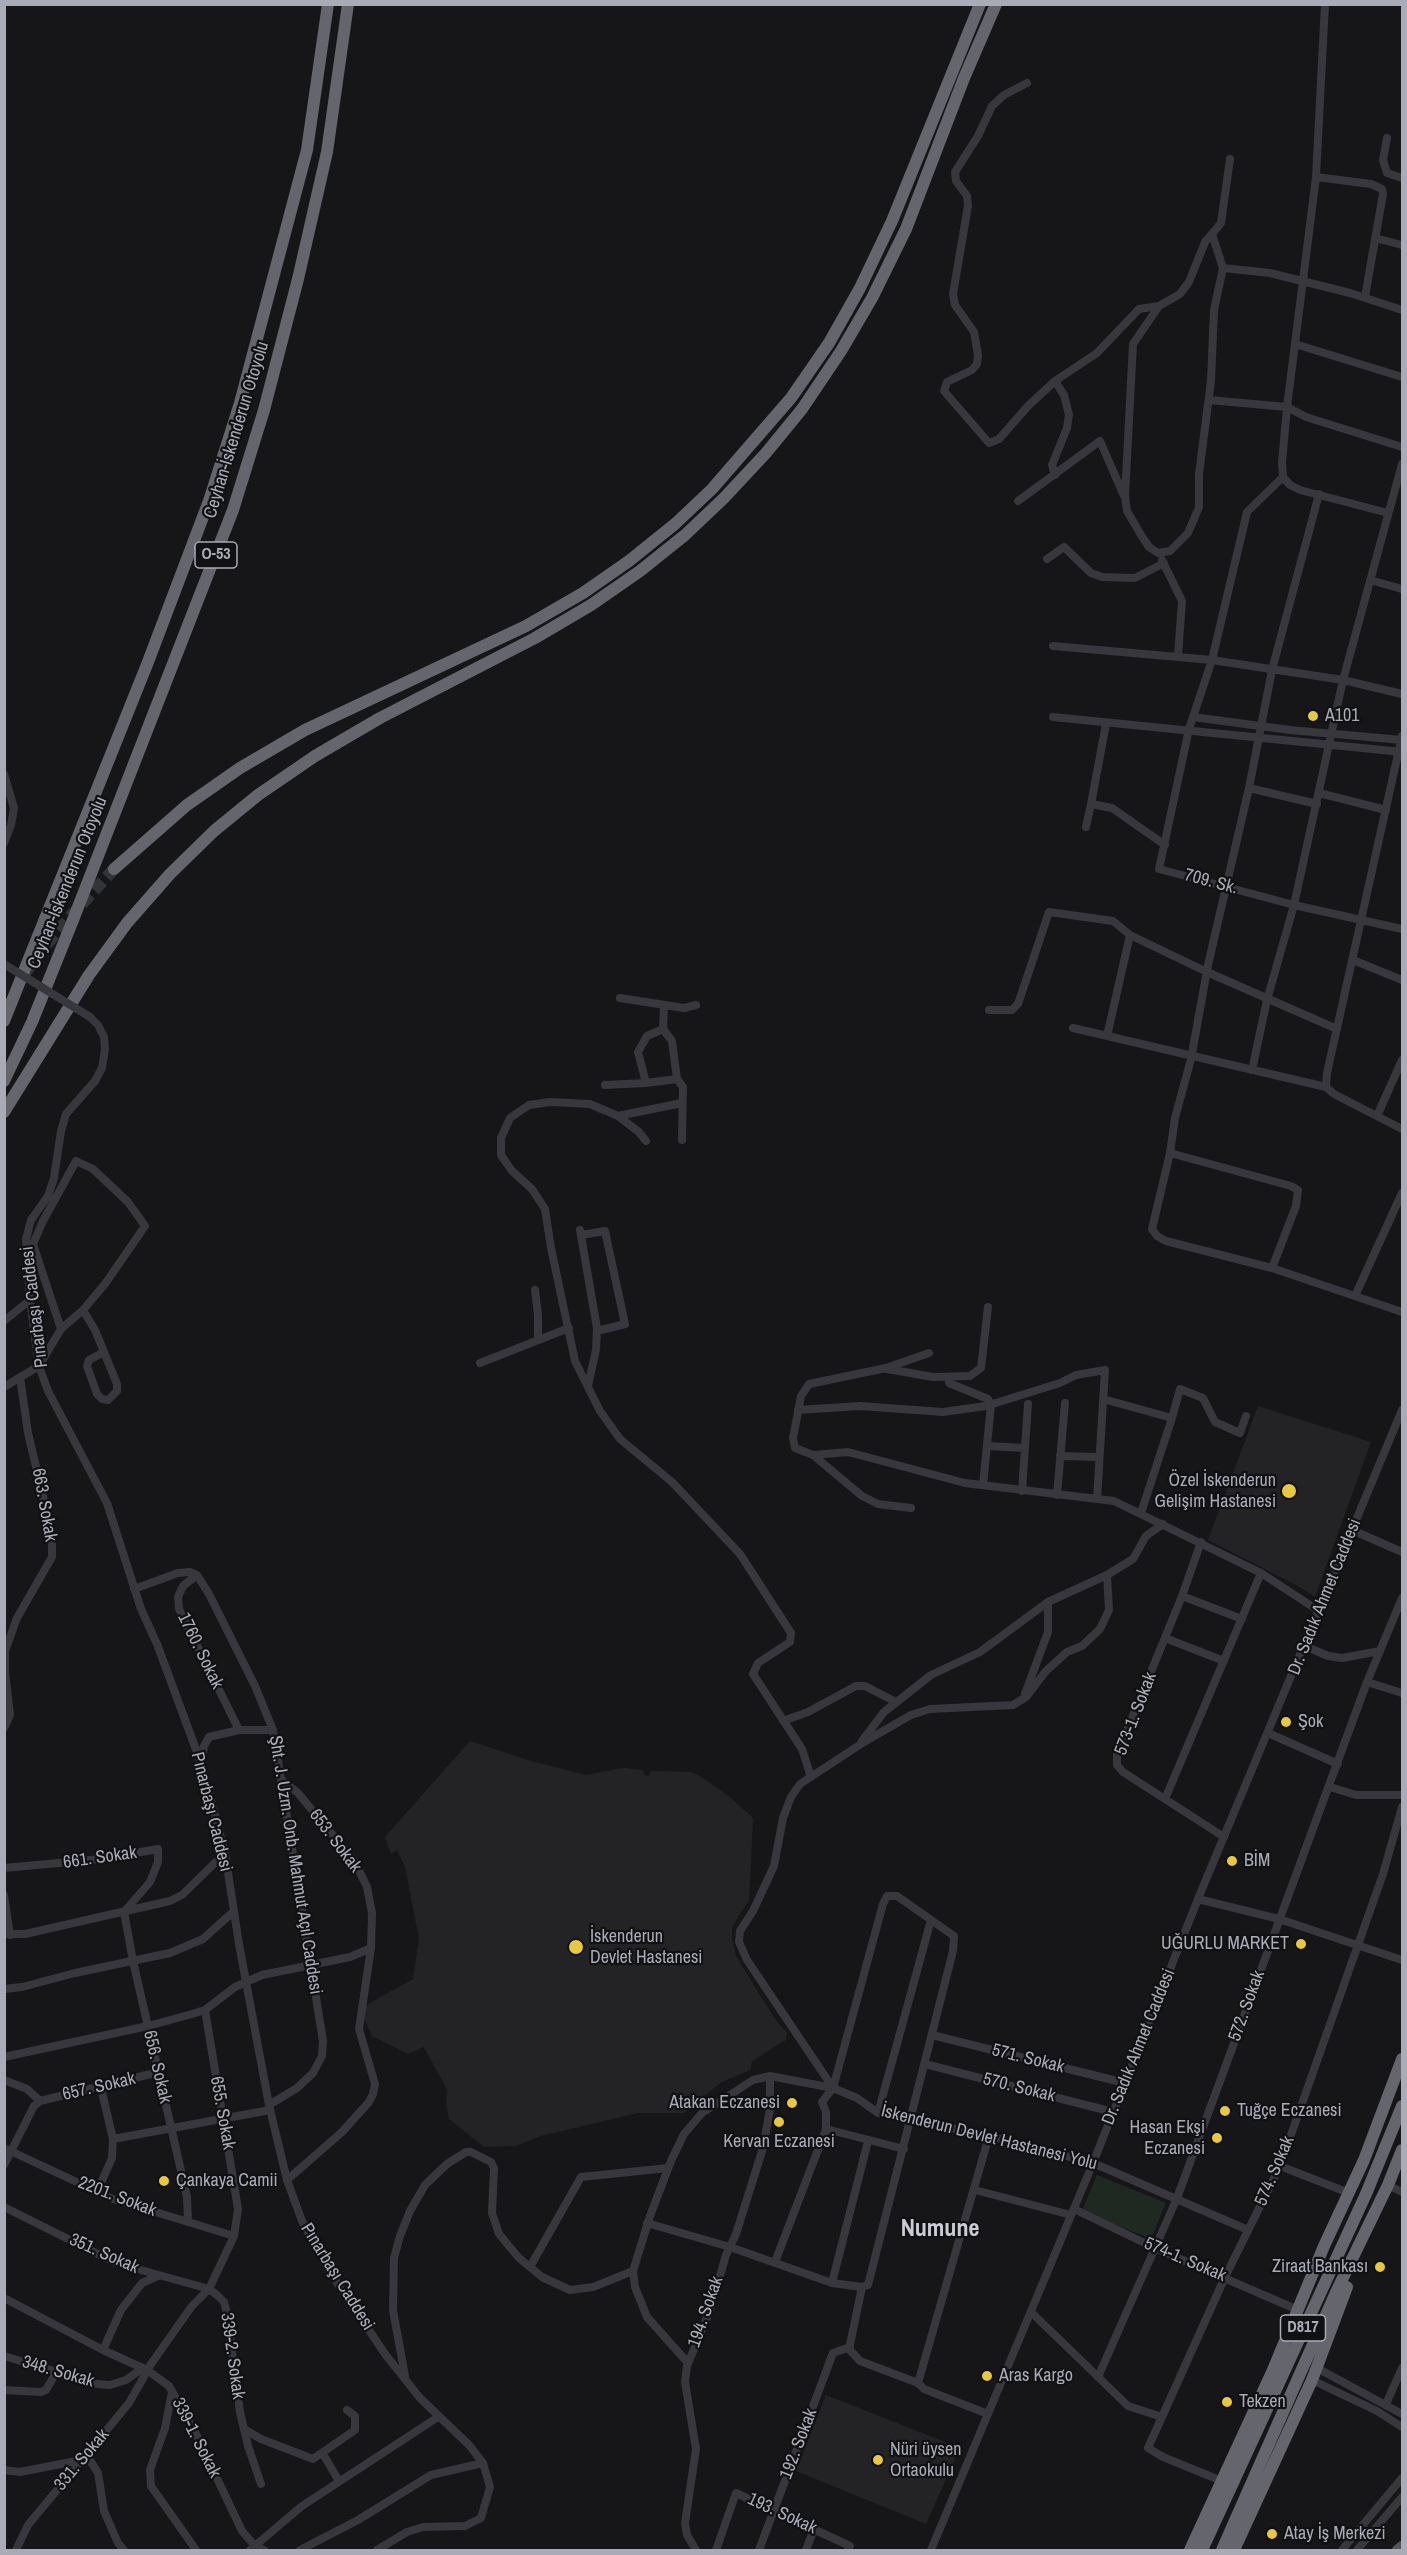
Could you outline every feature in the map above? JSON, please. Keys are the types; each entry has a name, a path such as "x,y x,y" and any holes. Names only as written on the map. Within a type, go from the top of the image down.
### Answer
{"highway":[{"name":"Ceyhan-İskenderun Otoyolu","path":"4,1020 148,662 209,501 240,403 307,150 328,4"},
{"name":"Ceyhan-İskenderun Otoyolu","path":"4,1081 32,1022 78,910 233,510 264,410 301,268 327,152 348,4"},
{"path":"114,869 187,805 240,768 305,730 526,626 583,593 629,561 675,524 712,489 791,398 829,343 860,288 892,221 980,4"},
{"path":"4,1112 89,975 127,923 170,874 214,831 258,795 315,756 380,718 536,638 591,605 640,571 685,535 766,453 802,409 828,371 872,298 906,229 964,78 996,4"},
{"path":"1190,2550 1381,2122 1402,2059"},
{"name":"D817","path":"1202,2550 1366,2194 1402,2106"},
{"name":"D817","path":"1222,2550 1338,2288 1388,2186 1402,2150"},
{"path":"1234,2550 1315,2374 1369,2228"}],"main road":[{"path":"1397,2550 1402,2546"}],"street":[{"path":"1325,4 1316,177 1301,281 1287,407 1283,477 1290,485 1300,490 1388,513"},
{"path":"1027,83 1010,91 992,106 978,136 955,172 956,181 967,196 968,206 953,294 955,304 974,332 978,355 972,370 947,382 944,391 989,443 999,439 1028,406 1056,381 1097,353 1139,309 1159,306 1180,294 1189,282 1205,242 1221,223 1230,159"},
{"path":"1387,138 1383,160 1387,173 1402,178"},
{"path":"1316,177 1371,184 1382,189 1365,297"},
{"path":"1158,553 1170,551 1188,533 1199,507 1199,474 1209,400 1214,310 1222,268 1212,234"},
{"path":"1375,238 1402,246"},
{"path":"1222,268 1270,273 1365,297 1402,310"},
{"path":"1159,306 1133,344 1127,420 1125,499 1127,511 1149,547 1158,553 1182,601 1178,656"},
{"path":"1295,344 1402,377"},
{"path":"1055,475 1052,465 1067,428 1069,415 1064,395 1056,381"},
{"path":"1209,400 1287,407 1306,417 1402,447"},
{"path":"1018,501 1100,441 1125,499"},
{"path":"1252,1070 1267,1000 1294,905 1343,680 1402,464"},
{"name":"709. Sk.","path":"1283,477 1247,512 1212,660 1189,729 1159,869 1294,905 1402,928"},
{"path":"1318,494 1259,726 1249,788 1152,1229 1157,1236 1166,1241 1272,1268 1402,1312"},
{"path":"1047,559 1064,547 1091,573 1102,577 1135,578 1164,564"},
{"path":"1370,580 1402,589"},
{"path":"1053,646 1212,660 1343,680 1402,694"},
{"path":"1053,717 1401,752"},
{"path":"1193,717 1330,734 1402,739 1401,752 1327,1073 1326,1087"},
{"path":"1086,826 1106,724"},
{"path":"4,774 14,808 4,843"},
{"path":"1249,788 1317,804"},
{"path":"1319,793 1386,810"},
{"path":"1090,804 1112,808 1165,845"},
{"path":"989,1010 1012,1010 1018,1004 1049,912 1113,921 1130,934 1207,972 1337,1029"},
{"path":"1107,1036 1130,934"},
{"path":"1353,960 1402,980"},
{"name":"Pınarbaşı Caddesi","path":"4,964 90,1017 98,1025 104,1037 102,1068 95,1081 66,1114 54,1178 48,1196 31,1220 26,1239 30,1300 39,1366 48,1391 107,1503 141,1609 158,1644 201,1763 225,1853 245,1981 269,2107 287,2180 302,2221 328,2269 386,2354 438,2417 469,2445 483,2463 490,2487 481,2518 465,2526 423,2527 407,2532 377,2550"},
{"path":"620,998 684,1008 696,1005"},
{"path":"664,1005 663,1029 672,1041 677,1079 683,1087 682,1140"},
{"path":"1073,1028 1326,1087 1334,1094 1402,1129"},
{"path":"646,1083 638,1052 646,1036 663,1029"},
{"path":"1377,1116 1402,1060"},
{"path":"605,1086 677,1079"},
{"path":"646,1141 639,1132 618,1116 590,1104 568,1102 529,1105 510,1118 501,1138 501,1155 512,1172 532,1189 545,1209 575,1361 600,1411 620,1439 672,1482 740,1554 791,1633 790,1642 758,1663 753,1674 802,1749 811,1777"},
{"path":"618,1116 682,1103"},
{"path":"1170,1153 1291,1186 1298,1190 1296,1206 1272,1268"},
{"path":"4,1387 39,1366 61,1329 83,1310 119,1265 145,1226 128,1202 93,1169 76,1161 42,1221 33,1244 61,1329"},
{"path":"1355,1296 1402,1193"},
{"path":"588,1386 596,1350 597,1331 580,1233 605,1231 625,1324 597,1331"},
{"path":"535,1290 538,1340"},
{"path":"4,1320 30,1300"},
{"path":"886,1368 933,1377 970,1376 981,1368 988,1306"},
{"path":"83,1310 104,1352 117,1384 117,1391 108,1400 102,1399 98,1394 90,1380 87,1366 89,1360 104,1352"},
{"path":"480,1363 569,1328"},
{"path":"911,1508 878,1504 862,1496 813,1455 795,1448 792,1438 801,1396 809,1384 886,1368 929,1353"},
{"path":"798,1410 860,1406 943,1412 991,1405 1060,1383 1076,1375 1105,1370 1097,1499"},
{"name":"663. Sokak","path":"4,1728 10,1715 5,1651 17,1618 52,1557 52,1533 28,1433 20,1377"},
{"path":"949,1377 949,1383 988,1399 991,1405 983,1485"},
{"path":"1141,1514 1173,1418 1180,1389 1203,1398 1215,1422 1240,1433 1246,1416"},
{"path":"1103,1399 1173,1418"},
{"path":"1057,1495 1065,1403"},
{"path":"1022,1491 1028,1404"},
{"name":"Dr. Sadık Ahmet Caddesi","path":"932,2550 1093,2163 1198,1899 1352,1530 1399,1428 1402,1410"},
{"path":"988,1446 1025,1448"},
{"path":"813,1455 848,1452 933,1476 1022,1491 1114,1501 1261,1573 1319,1611"},
{"path":"1060,1456 1100,1457"},
{"path":"857,1747 884,1712 931,1675 980,1652 1048,1602 1107,1575 1133,1559 1146,1536 1163,1524"},
{"path":"1352,1530 1402,1552"},
{"name":"573-1. Sokak","path":"1201,1542 1182,1596 1118,1755 1117,1765 1123,1772 1224,1837"},
{"path":"134,1588 178,1573 190,1572 197,1575"},
{"path":"1166,1799 1261,1573"},
{"name":"Şht. J. Uzm. Onb. Mahmut Açıl Caddesi","path":"114,2139 269,2107 297,2088 313,2073 322,2056 323,2041 312,1965 273,1730 255,1686 209,1594 197,1575"},
{"name":"1760. Sokak","path":"197,1575 183,1586 178,1597 179,1609 239,1731"},
{"path":"833,2088 754,1970 739,1942 740,1930 753,1911 774,1866 783,1818 791,1797 800,1784 911,1715 930,1709 1013,1705 1024,1699 1046,1671 1067,1652 1082,1646 1100,1629 1109,1610 1107,1575"},
{"path":"1182,1596 1242,1619"},
{"name":"572. Sokak","path":"1098,2377 1177,2198 1367,1682 1402,1598"},
{"path":"1024,1699 1048,1632 1048,1602"},
{"path":"1165,1638 1224,1661"},
{"path":"1305,1646 1328,1656 1342,1658 1380,1651"},
{"path":"1367,1682 1402,1693"},
{"path":"783,1721 808,1712 856,1686 865,1686 896,1702"},
{"path":"201,1763 204,1746 209,1737 239,1731 273,1730"},
{"path":"1268,1732 1338,1764"},
{"name":"653. Sokak","path":"282,1780 298,1793 355,1862 367,1887 372,1913 371,1948 359,2029 375,2084 369,2102 318,2154 287,2180"},
{"path":"1330,1787 1356,1795 1402,1795"},
{"name":"574. Sokak","path":"1222,2481 1163,2457 1148,2448 1225,2277 1280,2166 1383,1874 1402,1807"},
{"name":"661. Sokak","path":"4,1868 102,1859 158,1849 158,1862 150,1882 124,1912"},
{"path":"4,1895 7,1934 25,1934 170,1901 183,1895 225,1853"},
{"path":"647,2223 730,2247 832,2283 862,2287 868,2285 953,1951 954,1936 897,1896 887,1896 883,1904 833,2088 822,2102 826,2112 826,2128 775,2262"},
{"path":"1198,1899 1279,1919 1402,1960"},
{"name":"656. Sokak","path":"124,1912 189,2207 188,2222"},
{"path":"4,1989 22,1987 170,1953 203,1939 233,1912"},
{"path":"878,2112 931,1920"},
{"path":"4,2057 148,2026 205,2010 245,1981 262,1975 350,1957 371,1948"},
{"name":"655. Sokak","path":"145,2369 192,2306 209,2289 234,2236 238,2209 205,2010"},
{"name":"571. Sokak","path":"932,2035 1125,2084"},
{"name":"570. Sokak","path":"925,2064 1113,2112"},
{"name":"657. Sokak","path":"4,2080 27,2089 40,2101 101,2088 159,2072"},
{"path":"688,2362 647,2317 635,2287 633,2271 647,2223 684,2134 702,2113 753,2080 770,2076"},
{"name":"İskenderun Devlet Hastanesi Yolu","path":"770,2076 833,2088 857,2098 878,2112 911,2121 989,2136 1093,2163 1248,2230"},
{"name":"194. Sokak","path":"696,2550 687,2535 685,2523 696,2449 685,2382 688,2362 710,2310 763,2148 770,2109 770,2076"},
{"path":"97,2192 112,2158 114,2139 101,2088"},
{"path":"4,2166 8,2150 34,2106 40,2101"},
{"path":"826,2128 904,2149"},
{"path":"918,2383 989,2136"},
{"path":"832,2283 868,2141"},
{"name":"2201. Sokak","path":"8,2150 97,2192 234,2236"},
{"path":"405,2376 393,2310 394,2258 400,2236 410,2211 425,2185 447,2164 471,2152 491,2162 494,2169 492,2213 499,2234 542,2277 570,2290 593,2287 633,2271"},
{"path":"1280,2166 1349,2193"},
{"path":"530,2267 581,2177 668,2168"},
{"path":"1388,2186 1402,2192"},
{"name":"574-1. Sokak","path":"975,2190 1072,2212 1298,2310"},
{"name":"351. Sokak","path":"4,2207 116,2263 209,2289"},
{"path":"103,2350 121,2310 142,2283 158,2276"},
{"path":"862,2287 850,2347 860,2361 918,2383 924,2390 988,2414"},
{"name":"339-2. Sokak","path":"209,2289 224,2302 227,2313 230,2349 244,2428 261,2484"},
{"name":"339-1. Sokak","path":"4,2298 163,2380 197,2436 252,2548"},
{"path":"1031,2312 1128,2406 1162,2417"},
{"name":"192. Sokak","path":"759,2550 834,2353 850,2347"},
{"name":"348. Sokak","path":"4,2356 97,2384 110,2385 126,2380 145,2369"},
{"path":"1386,2404 1402,2368"},
{"name":"331. Sokak","path":"16,2550 28,2525 129,2403 145,2369"},
{"path":"4,2390 41,2392 46,2390 57,2371"},
{"path":"1315,2374 1386,2404 1402,2414"},
{"path":"1315,2374 1402,2427"},
{"path":"172,2392 165,2428 150,2470 151,2486 196,2550"},
{"path":"244,2428 261,2439 313,2459 355,2430 355,2416 347,2410"},
{"path":"252,2548 302,2506 438,2417"},
{"path":"323,2454 339,2481"},
{"path":"4,2470 20,2472 83,2457 98,2473 104,2511 124,2550"},
{"path":"300,2550 358,2520 431,2475 483,2463"},
{"path":"1342,2550 1402,2478"},
{"name":"193. Sokak","path":"716,2550 736,2493 849,2548"},
{"path":"1357,2550 1402,2497"},
{"path":"806,2550 814,2529"},
{"path":"252,2548 264,2550"}],"shaded area":[{"name":"Özel İskenderun Gelişim Hastanesi","path":"1258,1406 1371,1442 1315,1597 1208,1540"},
{"name":"İskenderun Devlet Hastanesi","path":"470,1741 531,1761 586,1775 622,1768 643,1770 644,1775 649,1776 650,1771 691,1772 731,1798 753,1818 749,1900 732,1927 732,1938 736,1956 775,2019 787,2033 786,2040 752,2061 750,2070 720,2083 684,2113 638,2113 541,2136 516,2146 484,2147 449,2119 446,2105 447,2090 424,2047 408,2054 372,2036 364,2018 363,2007 413,1979 419,1939 405,1867 397,1850 391,1854 385,1837"},
{"path":"1097,2175 1166,2203 1151,2239 1082,2211"},
{"name":"Nüri üysen Ortaokulu","path":"826,2395 960,2448 926,2524 796,2471"}],"tunnel":[{"path":"25,973 58,930 114,869"}],"place":[{"name":"A101","path":"1313,716"},
{"name":"Özel İskenderun Gelişim Hastanesi","path":"1289,1491"},
{"name":"Şok","path":"1286,1722"},
{"name":"BİM","path":"1232,1861"},
{"name":"UĞURLU MARKET","path":"1301,1944"},
{"name":"İskenderun Devlet Hastanesi","path":"576,1947"},
{"name":"Atakan Eczanesi","path":"792,2103"},
{"name":"Tuğçe Eczanesi","path":"1225,2111"},
{"name":"Kervan Eczanesi","path":"779,2122"},
{"name":"Hasan Ekşi Eczanesi","path":"1217,2138"},
{"name":"Çankaya Camii","path":"164,2181"},
{"name":"Ziraat Bankası","path":"1380,2267"},
{"name":"Aras Kargo","path":"987,2376"},
{"name":"Tekzen","path":"1227,2402"},
{"name":"Nüri üysen Ortaokulu","path":"878,2460"},
{"name":"Atay İş Merkezi","path":"1272,2534"}],"district":[{"name":"Numune","path":"940,2230"}]}
